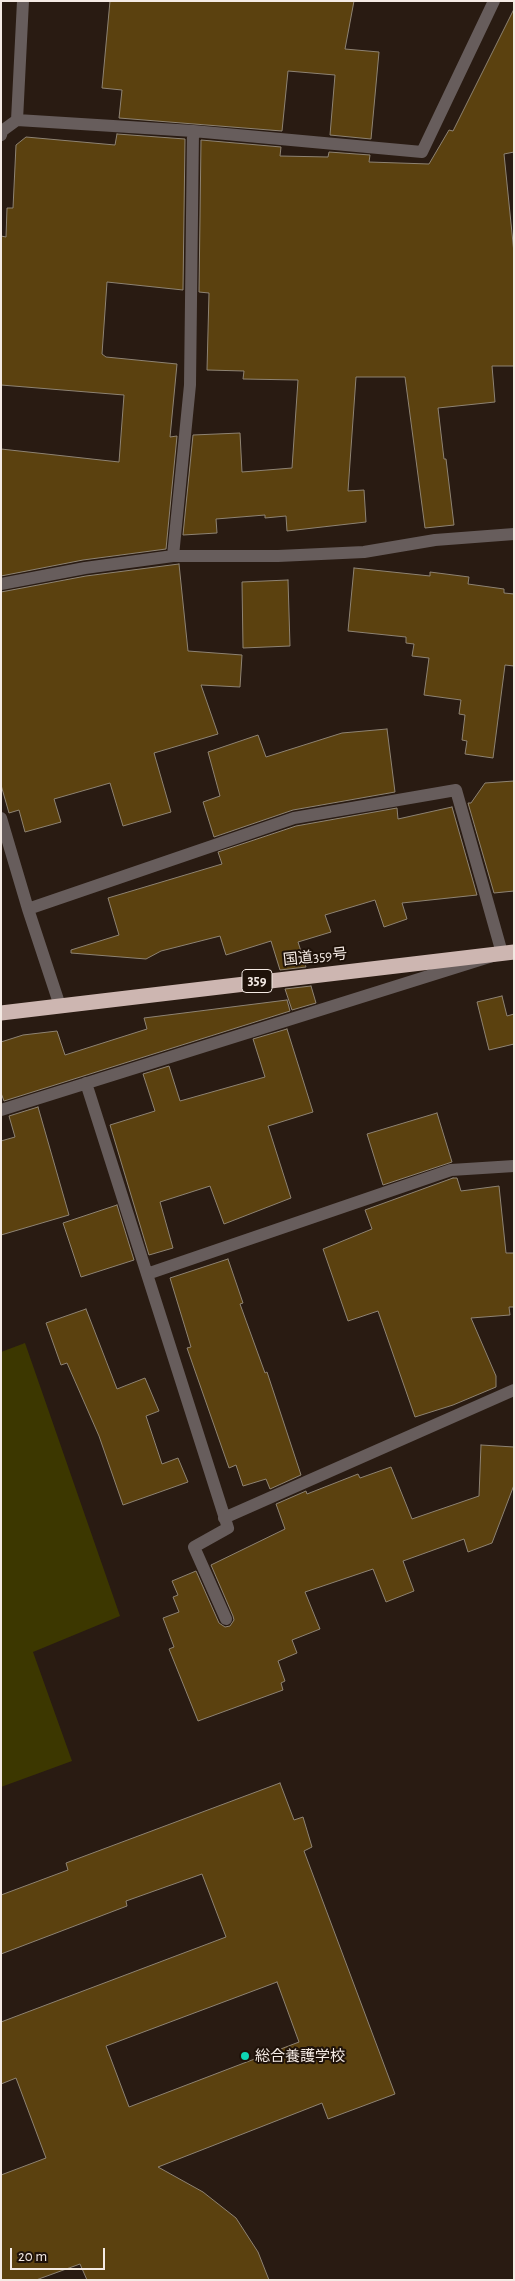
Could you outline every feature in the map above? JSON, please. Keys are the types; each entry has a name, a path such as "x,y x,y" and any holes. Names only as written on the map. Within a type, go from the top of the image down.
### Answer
{"highway":[{"name":"国道359号","path":"1,1013 508,952"}],"street":[{"path":"17,120 23,1"},
{"path":"1,135 2,131 17,120 193,131 422,152 494,1"},
{"path":"173,556 190,385 193,131"},
{"path":"1,584 85,568 173,556 278,556 364,552 435,540 514,534"},
{"path":"1,1110 508,952 456,790 294,818 28,909"},
{"path":"1,818 60,1006"},
{"path":"86,1083 228,1528 194,1547 226,1619"},
{"path":"147,1274 451,1170 514,1166"},
{"path":"224,1518 514,1390"}],"shaded area":[{"path":"25,1343 120,1616 33,1652 72,1761 1,1787 1,1352"}],"building":[{"path":"110,1 354,1 345,49 379,52 371,139 330,135 335,75 288,71 282,131 119,118 122,90 102,88"},
{"path":"514,9 514,152 504,154 514,253 514,366 492,366 495,402 438,408 454,525 425,528 405,377 356,377 348,491 364,490 366,522 287,531 286,516 265,518 265,515 216,519 217,533 183,535 193,435 240,433 242,472 292,468 298,380 243,379 244,371 207,370 209,293 199,292 201,140 281,147 280,156 328,157 329,152 370,155 369,162 429,164 449,130 453,131"},
{"path":"117,134 185,139 183,290 107,282 102,354 106,357 177,364 170,437 177,436 166,549 83,560 1,576 1,449 119,462 124,395 1,385 1,236 6,237 7,208 13,208 16,145 26,137 115,145"},
{"path":"179,564 188,651 242,655 240,687 201,685 218,734 154,753 171,812 123,826 110,783 54,799 61,822 25,832 19,810 9,813 1,785 1,592 86,576"},
{"path":"354,568 430,576 430,572 469,577 468,584 504,589 504,593 514,594 514,666 505,665 493,758 465,754 467,741 462,740 465,715 459,714 461,700 424,695 429,658 412,656 414,644 406,643 406,637 348,631"},
{"path":"288,580 290,646 243,648 242,582"},
{"path":"387,729 395,792 293,810 214,837 203,802 220,796 208,752 258,735 266,757 342,733"},
{"path":"514,781 514,891 494,893 468,803 471,803 485,783"},
{"path":"452,807 477,895 402,903 407,919 384,927 375,900 325,915 331,932 298,942 306,967 280,970 271,941 226,955 220,936 161,951 146,959 71,953 71,950 119,935 108,898 222,864 218,852 296,826 397,808 398,819"},
{"path":"311,986 316,1003 292,1010 285,989"},
{"path":"502,996 507,1016 514,1014 514,1044 489,1050 477,1002"},
{"path":"287,1000 290,1011 4,1101 1,1093 1,1042 23,1035 57,1031 65,1055 147,1029 144,1018"},
{"path":"287,1029 313,1112 268,1126 291,1198 224,1224 210,1186 160,1202 173,1248 149,1255 110,1125 155,1111 143,1074 169,1066 180,1101 265,1077 253,1039"},
{"path":"38,1107 69,1215 1,1235 1,1141 15,1137 9,1116"},
{"path":"437,1113 452,1162 383,1185 367,1134"},
{"path":"457,1178 461,1191 499,1186 506,1253 514,1253 514,1307 509,1307 510,1315 471,1318 496,1376 496,1387 453,1405 415,1417 378,1311 348,1321 323,1249 372,1229 365,1210"},
{"path":"117,1205 134,1260 81,1277 63,1223"},
{"path":"228,1259 243,1303 240,1304 265,1373 267,1372 301,1475 270,1489 266,1479 243,1486 236,1465 229,1468 187,1348 191,1347 170,1278"},
{"path":"86,1309 117,1389 145,1378 159,1411 146,1416 162,1464 178,1458 188,1482 123,1505 99,1436 67,1363 61,1365 46,1323"},
{"path":"481,1445 514,1447 514,1485 492,1543 468,1552 464,1539 403,1561 414,1591 386,1602 373,1569 305,1592 320,1629 292,1640 297,1653 278,1661 285,1681 281,1683 283,1690 198,1721 169,1649 174,1647 163,1618 179,1612 173,1597 178,1595 172,1581 196,1571 219,1623 225,1627 230,1626 234,1620 233,1616 211,1565 285,1529 276,1504 306,1491 307,1494 358,1474 360,1478 391,1467 412,1519 479,1496"},
{"path":"280,1783 294,1820 303,1817 312,1847 304,1851 395,2094 328,2119 322,2103 158,2167 203,2192 236,2218 258,2252 269,2280 87,2280 80,2264 36,2280 1,2280 1,2175 46,2158 16,2078 1,2084 1,2022 226,1937 202,1874 126,1901 127,1906 1,1954 1,1895 68,1870 66,1863","holes":["277,1982 299,2042 129,2107 106,2046"]}],"place":[{"name":"総合養護学校","path":"245,2056"}]}
